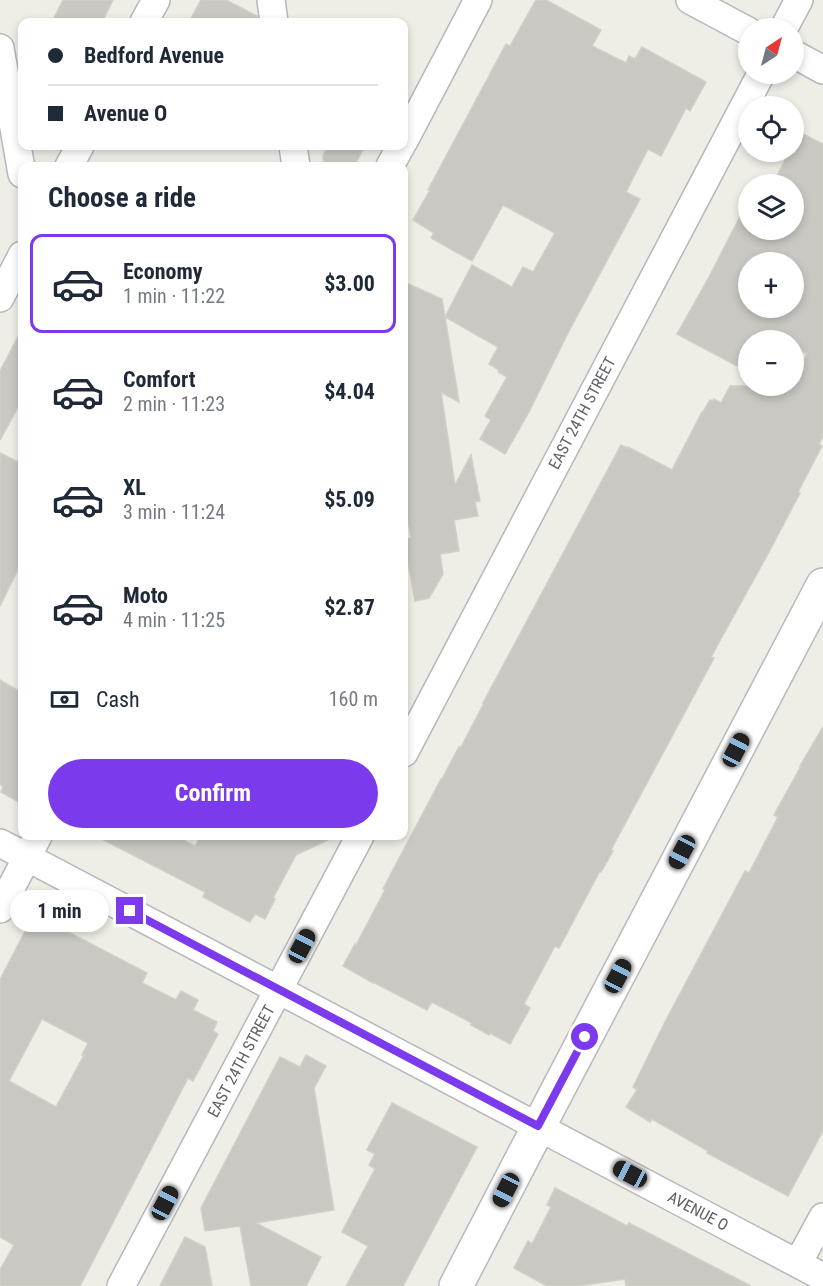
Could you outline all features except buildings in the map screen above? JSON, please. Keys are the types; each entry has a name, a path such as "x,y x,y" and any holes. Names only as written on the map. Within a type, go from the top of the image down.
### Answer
{"main road":[{"path":"456,1286 823,585"}],"street":[{"path":"146,18 156,0"},
{"path":"271,0 273,18"},
{"path":"408,133 478,0"},
{"path":"690,0 738,26"},
{"path":"789,18 799,0"},
{"path":"0,48 20,162"},
{"path":"804,60 823,70"},
{"name":"EAST 24TH STREET","path":"408,745 755,84"},
{"path":"0,298 18,263"},
{"name":"EAST 24TH STREET","path":"121,1286 358,840"},
{"name":"AVENUE O","path":"0,843 33,846 279,989 823,1277"},
{"path":"0,909 33,846"},
{"path":"798,1263 823,1216"}],"route":[{"path":"130,911 538,1126 585,1037"}]}
